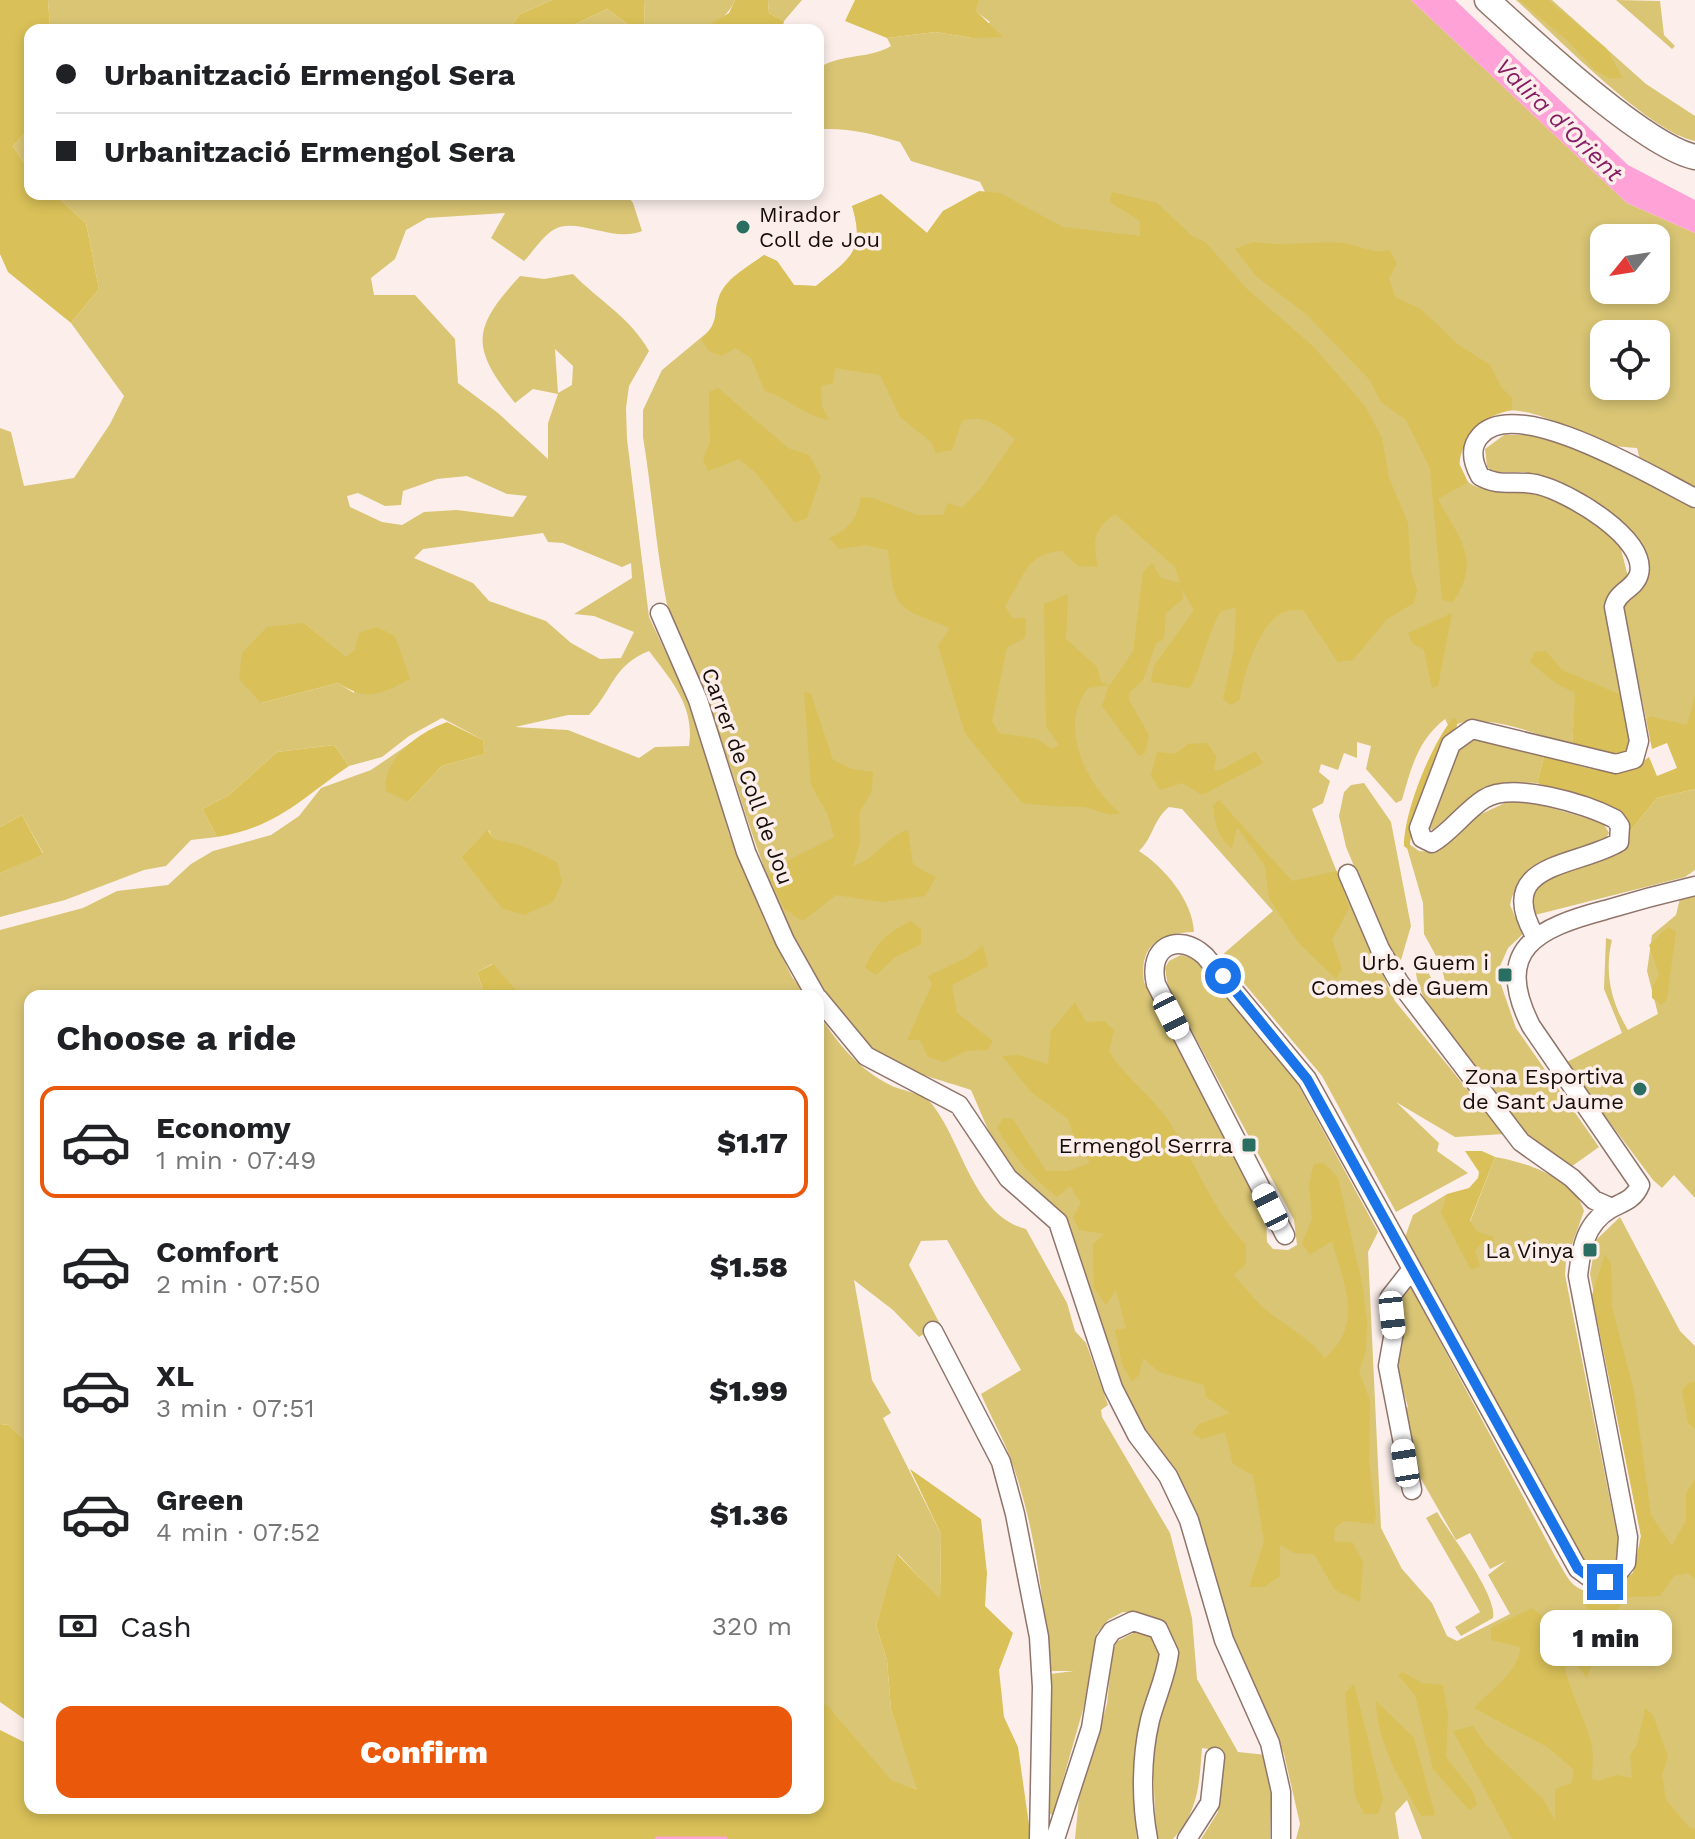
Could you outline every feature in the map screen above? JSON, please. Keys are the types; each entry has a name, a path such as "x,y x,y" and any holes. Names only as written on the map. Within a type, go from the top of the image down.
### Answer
{"main road":[{"path":"1487,0 1631,122 1660,142 1695,157"}],"street":[{"path":"1535,936 1523,910 1527,888 1549,866 1619,842 1620,826 1615,819 1527,792 1510,791 1487,797 1432,843 1422,838 1419,828 1451,744 1472,729 1616,764 1634,759 1639,741 1614,607 1619,594 1635,581 1639,565 1635,550 1615,528 1552,490 1523,482 1500,484 1480,476 1474,463 1474,447 1485,431 1509,424 1539,426 1569,436 1695,498"},
{"name":"Carrer de Coll de Jou","path":"660,613 670,642 698,700 746,852 785,941 813,990"},
{"path":"1348,874 1380,949 1399,982 1521,1142 1572,1178 1594,1200 1612,1208"},
{"path":"1285,1235 1156,984 1155,962 1158,954 1172,945 1183,942 1198,949 1296,1062 1578,1569 1596,1582 1605,1582 1620,1573 1626,1563 1628,1537 1578,1276 1588,1231 1612,1208 1631,1199 1640,1185 1548,1054 1520,1004 1517,965 1523,947 1560,922 1695,886"},
{"name":"Carrer de Coll de Jou","path":"824,1006 866,1056 959,1105 1008,1178 1058,1222 1123,1412 1168,1476 1189,1520 1224,1640 1270,1743 1281,1792 1281,1839"},
{"path":"1412,1269 1398,1282 1390,1297 1394,1332 1388,1366 1412,1490"},
{"path":"933,1331 1001,1462 1015,1514 1039,1637 1042,1687 1039,1839"},
{"path":"1058,1835 1091,1728 1105,1641 1121,1626 1133,1621 1158,1629 1169,1653 1150,1721 1145,1759 1143,1813 1148,1839"},
{"path":"1187,1839 1210,1803 1215,1757"}],"shaded area":[{"path":"0,0 48,0 50,24 24,24 24,134 13,146 24,163 24,200 61,200 86,223 99,289 71,323 8,272 0,254"},
{"path":"48,0 552,0 520,14 512,24 50,24"},
{"path":"552,0 644,0 645,24 628,24 607,9 576,24 512,24 520,14"},
{"path":"644,0 735,0 728,12 710,24 645,24"},
{"path":"735,0 768,0 769,13 784,21 783,24 710,24 729,13"},
{"path":"768,0 802,0 784,21 769,13"},
{"path":"855,0 980,0 975,10 1003,37 972,38 935,32 887,38 845,21"},
{"path":"980,0 1411,0 1627,203 1695,233 1695,491 1641,464 1637,448 1607,444 1529,413 1510,411 1493,414 1477,426 1460,460 1464,477 1475,486 1538,492 1570,506 1618,537 1628,577 1609,594 1606,613 1623,695 1577,677 1572,745 1494,723 1463,722 1449,727 1445,719 1422,745 1402,800 1396,803 1366,769 1371,746 1357,742 1357,758 1344,753 1338,770 1321,764 1319,772 1330,781 1323,803 1312,809 1344,890 1395,1001 1504,1134 1455,1137 1396,1102 1439,1143 1437,1151 1468,1173 1396,1212 1322,1076 1221,956 1273,911 1182,809 1169,807 1139,851 1176,886 1188,909 1194,932 1171,935 1148,950 1143,969 1144,982 1266,1218 1267,1242 1273,1249 1288,1250 1297,1245 1294,1220 1168,987 1165,968 1169,961 1181,955 1195,959 1295,1079 1378,1232 1368,1252 1381,1528 1402,1569 1432,1603 1447,1636 1457,1641 1510,1614 1488,1575 1506,1561 1490,1569 1470,1533 1456,1540 1417,1472 1394,1415 1408,1407 1395,1364 1405,1276 1556,1558 1571,1582 1589,1592 1613,1589 1627,1580 1636,1566 1641,1536 1590,1274 1596,1240 1620,1217 1680,1331 1695,1346 1695,1839 1422,1839 1407,1800 1395,1813 1399,1839 1296,1839 1300,1824 1284,1754 1123,1394 1067,1222 1009,1165 990,1134 971,1090 884,1058 843,1017 816,978 774,892 711,711 671,623 643,437 643,410 662,370 715,326 730,280 764,255 777,261 794,285 816,286 852,253 857,234 852,206 881,194 927,233 943,211 985,192 980,182 911,161 900,142 871,134 824,129 824,65 882,50 891,46 887,38 935,32 972,38 990,22 974,10"},
{"path":"1516,0 1552,0 1646,84 1695,116 1695,141 1675,134 1628,102"},
{"path":"1519,0 1548,0 1606,48 1623,78 1611,79 1596,71 1567,40"},
{"path":"1616,0 1660,1 1664,35 1675,46 1672,49"},
{"path":"607,9 628,24 576,24"},
{"path":"24,134 24,163 13,146"},
{"path":"979,191 1000,193 1063,227 1140,236 1140,221 1110,202 1112,192 1157,203 1192,236 1205,242 1248,290 1314,347 1365,406 1382,438 1389,478 1408,523 1411,571 1417,590 1414,603 1387,619 1353,660 1338,662 1303,610 1284,612 1275,617 1260,638 1248,664 1240,700 1230,705 1223,699 1234,649 1236,607 1220,612 1190,688 1151,682 1154,666 1194,610 1182,589 1183,599 1166,613 1164,639 1156,643 1143,680 1130,692 1129,700 1149,735 1145,753 1139,756 1102,706 1109,685 1088,688 1079,703 1075,720 1080,755 1097,788 1120,813 1022,803 965,733 938,646 950,628 918,615 901,604 893,586 888,550 865,545 839,549 829,538 851,522 861,497 873,498 917,515 943,515 948,503 962,508 982,487 1015,439 990,422 970,419 962,421 952,450 936,453 931,442 900,417 880,375 835,368 833,383 821,386 822,406 829,420 820,418 765,391 751,358 735,348 722,356 709,351 701,340 714,322 717,301 728,282 764,255 777,261 794,285 816,286 838,269 852,253 855,244 857,234 852,206 881,194 927,233 943,211","holes":["1115,514 1175,567 1180,583 1161,578 1152,563 1143,572 1133,651 1110,685 1101,682 1097,667 1066,639 1068,594 1044,604 1046,726 1059,745 1052,749 1037,739 999,733 992,721 1007,647 1025,638 1026,618 1012,618 1005,606 1033,562 1040,556 1062,551 1078,566 1098,567 1096,537 1102,525"]},
{"path":"61,200 631,200 642,231 620,234 564,226 547,235 524,261 491,238 505,213 427,218 406,230 395,259 371,278 374,295 415,295 455,339 458,383 498,413 548,459 548,423 558,394 533,389 515,403 500,384 484,352 485,324 520,276 544,279 573,274 633,328 649,351 629,386 626,408 649,617 696,716 729,834 765,922 792,977 802,990 516,990 492,964 477,972 483,990 24,990 24,1439 9,1425 0,1424 0,930 83,908 117,891 168,885 191,864 213,851 271,835 299,816 321,788 371,770 412,742 399,755 408,802 442,766 485,754 483,740 442,718 409,736 382,757 349,766 334,745 277,752 229,795 202,809 217,837 191,840 166,866 144,870 65,900 0,917 0,873 43,853 22,815 0,827 0,428 11,432 24,486 74,478 110,424 124,396 71,323 99,289 86,223","holes":["555,349 573,366 572,385 558,393","467,476 507,494 527,496 513,517 457,510 424,512 402,525 382,522 350,507 347,496 358,493 385,506 401,505 403,491 437,479","543,533 548,542 563,543 622,567 631,563 632,578 574,614 594,616 634,632 621,658 600,659 571,643 546,621 489,601 473,583 414,558 423,549","304,623 346,658 355,649 354,693 338,683 261,703","649,651 680,695 689,719 689,746 655,747 639,758 568,730 515,727 568,715 589,715 621,671","489,830 492,838 481,881 461,857"]},
{"path":"1253,242 1341,243 1376,251 1389,250 1397,263 1389,278 1395,297 1421,309 1456,343 1490,365 1501,387 1512,398 1512,410 1484,421 1465,443 1459,463 1468,482 1438,499 1460,538 1467,561 1462,587 1453,602 1442,600 1430,468 1406,420 1381,402 1369,379 1306,314 1256,276 1235,249"},
{"path":"718,388 788,448 809,455 821,477 807,518 795,523 756,473 739,459 708,471 703,459 710,442 709,392"},
{"path":"1504,435 1547,435 1563,441 1695,509 1695,775 1649,716 1646,719 1622,606 1646,563 1543,477 1524,472 1493,472 1487,467 1485,449"},
{"path":"1452,613 1438,686 1432,688 1424,650 1413,644 1408,633"},
{"path":"304,623 346,657 355,649 359,633 377,627 395,636 410,679 374,694 358,692 338,683 261,703 239,679 242,653 267,627"},
{"path":"1546,651 1562,670 1623,695 1630,738 1625,753 1615,756 1572,745 1575,693 1557,684 1530,662 1535,652"},
{"path":"804,692 811,694 833,760 852,769 873,772 872,791 859,813 860,842 853,866 908,830 913,865 936,877 925,896 882,902 836,895 803,921 784,909 769,876 787,861 834,837 827,813 811,785"},
{"path":"1695,695 1695,789 1657,798 1628,834 1614,810 1537,783 1544,756 1611,771 1624,770 1649,757 1657,776 1677,768 1667,743 1652,749 1646,719 1649,716 1687,725"},
{"path":"1453,718 1457,719 1457,726 1436,756 1413,823 1409,850 1404,846 1405,832 1420,779 1436,744"},
{"path":"447,722 483,740 485,754 442,766 408,802 386,791 386,779 396,757 426,732"},
{"path":"1470,739 1544,756 1537,783 1506,782 1491,786 1432,830 1429,827 1454,752"},
{"path":"1207,743 1216,756 1214,770 1221,770 1255,751 1263,763 1202,795 1182,783 1160,790 1151,776 1157,752 1175,754 1188,744"},
{"path":"334,745 349,766 272,819 238,833 217,837 202,809 229,795 277,752"},
{"path":"1364,783 1391,822 1411,926 1401,960 1394,961 1346,847 1339,816 1344,792 1351,785"},
{"path":"1695,789 1695,870 1685,877 1535,915 1531,903 1539,881 1628,834 1657,798"},
{"path":"1219,800 1292,881 1337,871 1349,908 1332,940 1342,969 1336,979 1298,942 1279,914 1269,898 1265,866 1237,827 1232,848 1223,839 1216,824 1213,805"},
{"path":"1509,801 1528,801 1603,823 1609,833 1603,842 1559,854 1534,867 1523,877 1510,905 1523,934 1508,948 1497,973 1516,1028 1599,1147 1568,1169 1530,1138 1462,1058 1430,1009 1416,971 1423,963 1440,994 1447,989 1441,965 1424,934 1423,903 1405,841 1419,851 1433,852 1477,816"},
{"path":"22,815 43,854 0,873 0,827"},
{"path":"488,830 493,839 523,846 557,862 562,882 553,902 524,915 502,908 461,857"},
{"path":"1695,894 1695,1198 1674,1175 1662,1188 1653,1180 1565,1063 1622,1033 1604,989 1606,938 1612,940 1609,964 1611,986 1617,1009 1628,1030 1658,1014 1647,971 1652,935 1676,915 1680,898"},
{"path":"911,921 921,929 921,944 894,958 876,975 865,968 883,940"},
{"path":"1668,927 1676,931 1667,999 1662,1005 1652,998 1652,989 1659,974 1649,945"},
{"path":"983,945 988,966 952,985 957,1013 993,1041 988,1050 966,1051 944,1062 928,1057 920,1040 907,1040 932,984 928,976 968,957"},
{"path":"493,964 517,990 483,990 477,972"},
{"path":"1075,1002 1086,1022 1104,1021 1114,1030 1109,1051 1122,1070 1168,1120 1213,1201 1246,1245 1246,1264 1234,1275 1262,1307 1311,1343 1325,1358 1345,1331 1348,1302 1345,1287 1332,1241 1310,1255 1302,1243 1312,1219 1309,1184 1314,1164 1324,1163 1338,1178 1362,1283 1367,1321 1366,1351 1359,1371 1370,1401 1369,1462 1376,1515 1374,1524 1344,1521 1335,1528 1334,1541 1353,1543 1363,1563 1360,1602 1335,1590 1314,1554 1294,1553 1280,1545 1280,1576 1264,1587 1249,1587 1264,1542 1253,1475 1233,1464 1225,1432 1202,1439 1192,1433 1199,1424 1230,1413 1206,1397 1204,1385 1159,1372 1143,1358 1139,1375 1132,1382 1122,1364 1115,1330 1126,1328 1116,1290 1106,1305 1094,1288 1093,1244 1104,1234 1079,1230 1073,1217 1081,1203 1070,1186 1057,1197 1023,1165 997,1128 1003,1118 1013,1119 1046,1171 1068,1171 1090,1163 1077,1146 1068,1119 1031,1092 1002,1056 1018,1055 1048,1064 1051,1031"},
{"path":"824,1021 841,1045 869,1072 931,1103 981,1193 993,1209 1008,1221 1026,1229 1067,1303 1075,1331 1086,1343 1108,1405 1101,1410 1102,1417 1170,1533 1192,1618 1197,1679 1238,1752 1267,1755 1272,1781 1270,1839 1201,1839 1218,1812 1224,1751 1202,1748 1198,1785 1188,1818 1173,1839 1156,1839 1153,1763 1157,1723 1176,1663 1135,1613 1123,1612 1108,1620 1097,1633 1084,1706 1053,1815 1047,1813 1050,1674 1074,1671 1049,1671 1041,1590 1026,1509 1010,1457 981,1394 1021,1370 947,1240 921,1241 909,1265 940,1324 919,1337 893,1310 854,1280 872,1380 891,1413 883,1418 941,1534 940,1600 898,1554 876,1626 887,1660 891,1710 918,1789 892,1782 833,1712 824,1707"},
{"path":"1465,1151 1482,1151 1495,1157 1470,1221 1477,1231 1493,1237 1495,1246 1482,1243 1475,1251 1480,1266 1471,1270 1441,1213 1447,1194 1469,1188 1478,1178 1479,1172"},
{"path":"1495,1157 1533,1167 1559,1180 1570,1189 1584,1211 1566,1261 1565,1275 1619,1545 1616,1560 1604,1568 1591,1568 1584,1561 1405,1237 1413,1215 1447,1194 1467,1230"},
{"path":"1605,1254 1611,1264 1612,1307 1634,1391 1651,1515 1672,1546 1686,1520 1686,1493 1695,1479 1695,1579 1687,1573 1674,1576 1660,1596 1630,1597 1620,1605 1612,1622 1599,1620 1585,1605 1586,1591 1602,1592 1633,1573 1641,1536 1592,1295"},
{"path":"1690,1382 1695,1382 1695,1429 1688,1423 1682,1390"},
{"path":"0,1424 9,1425 24,1439 24,1719 0,1702"},
{"path":"910,1469 981,1519 987,1573 985,1606 1013,1633 999,1670 1004,1717 1018,1747 1031,1839 0,1839 0,1730 24,1742 24,1814 824,1814 824,1704 892,1781 917,1789 891,1710 887,1660 876,1626 897,1554 940,1599 941,1534"},
{"path":"1437,1512 1472,1565 1493,1608 1493,1618 1461,1636 1455,1627 1480,1612 1426,1518"},
{"path":"1532,1608 1556,1627 1577,1635 1591,1666 1587,1679 1574,1660 1565,1656 1570,1687 1592,1747 1592,1779 1598,1781 1617,1775 1632,1778 1630,1755 1637,1745 1645,1708 1653,1715 1668,1757 1662,1775 1666,1800 1690,1828 1695,1828 1695,1839 1512,1839 1453,1731 1473,1726 1486,1745 1543,1799 1555,1820 1555,1789 1572,1783 1574,1770 1549,1748 1474,1708 1509,1674 1521,1647 1491,1640 1491,1628"},
{"path":"1137,1631 1153,1638 1158,1645 1160,1663 1140,1721 1135,1750 1137,1839 1075,1839 1079,1798 1107,1704 1112,1652 1116,1642"},
{"path":"1403,1672 1422,1683 1443,1685 1448,1715 1446,1757 1473,1792 1477,1805 1469,1810 1433,1769 1415,1695 1398,1675"},
{"path":"1354,1684 1383,1799 1378,1814 1364,1814 1355,1796 1345,1693"},
{"path":"1376,1701 1414,1738 1435,1815 1421,1816 1398,1775 1380,1732"}],"water":[{"name":"Valira d'Orient","path":"1411,0 1455,0 1628,165 1695,200 1695,233 1627,203"}],"waterway":[{"path":"657,1839 725,1839"}],"place":[{"name":"Mirador Coll de Jou","path":"743,227"},
{"name":"Urb. Guem i Comes de Guem","path":"1505,975"},
{"name":"Zona Esportiva de Sant Jaume","path":"1640,1089"},
{"name":"Ermengol Serrra","path":"1249,1145"},
{"name":"La Vinya","path":"1590,1250"}],"route":[{"path":"1223,976 1307,1079 1578,1569 1596,1582 1605,1582"}]}
